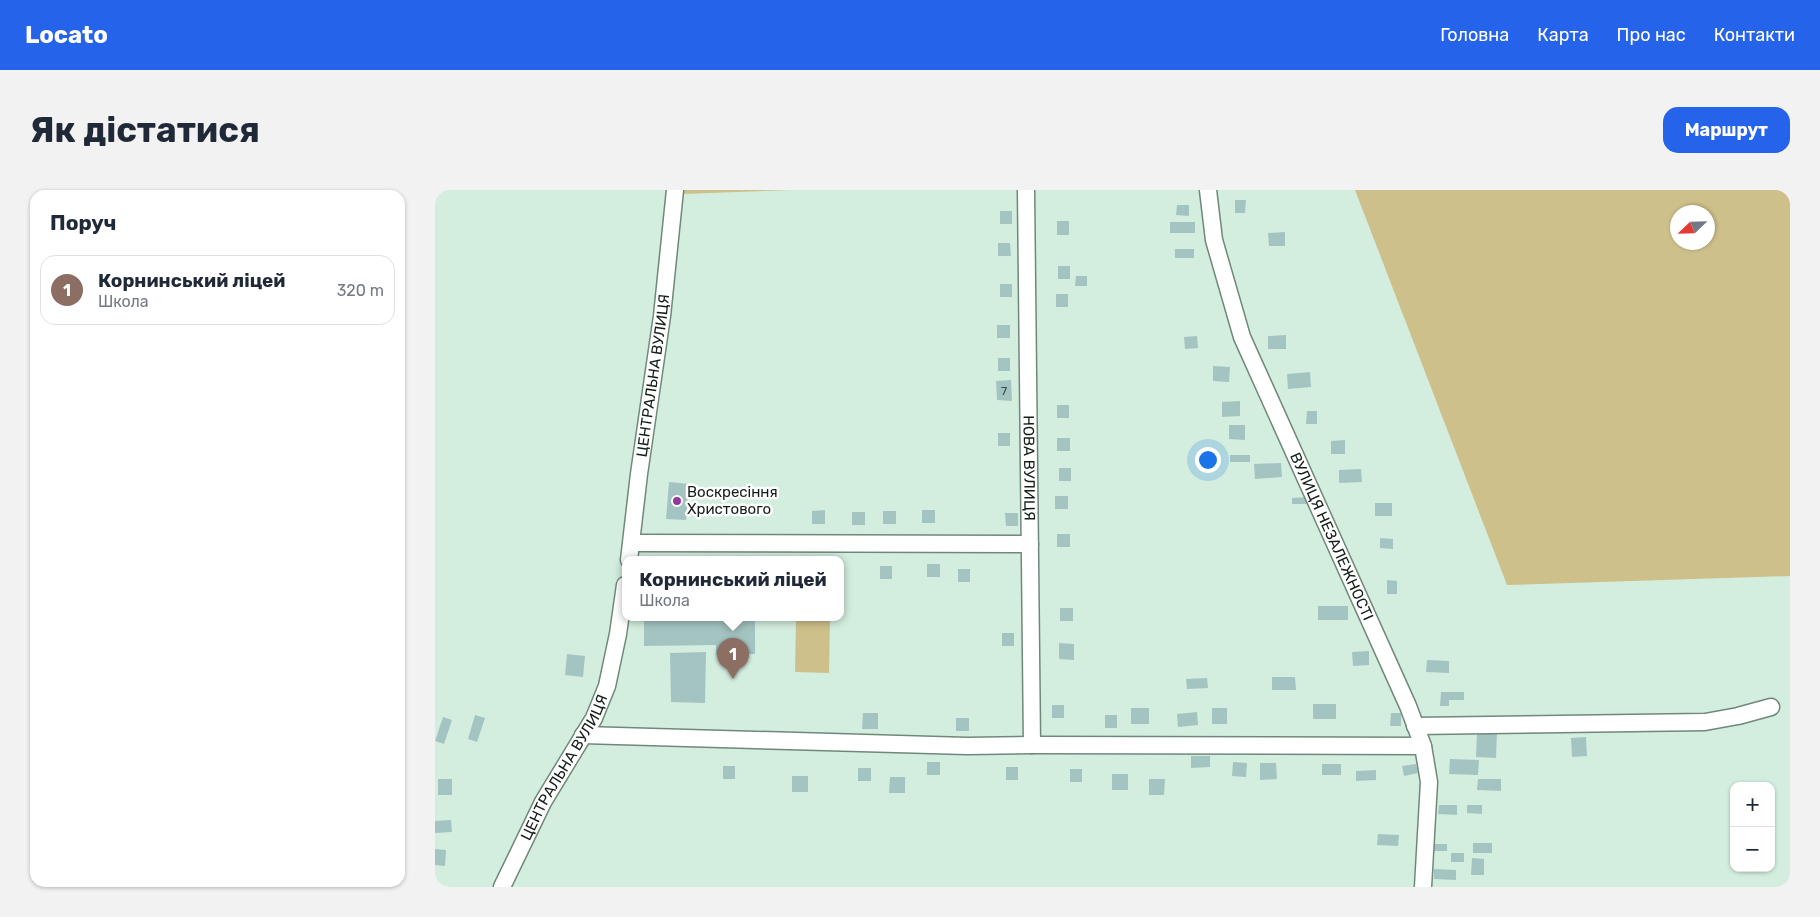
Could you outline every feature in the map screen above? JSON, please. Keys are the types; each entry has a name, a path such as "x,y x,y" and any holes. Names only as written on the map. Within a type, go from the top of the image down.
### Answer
{"street":[{"name":"ЦЕНТРАЛЬНА ВУЛИЦЯ","path":"629,556 639,474 662,316 675,190"},
{"name":"НОВА ВУЛИЦЯ","path":"1026,190 1032,745"},
{"name":"ВУЛИЦЯ НЕЗАЛЕЖНОСТІ","path":"1208,190 1214,240 1242,337 1408,706 1423,746 1429,782 1423,887"},
{"path":"631,543 1030,544"},
{"name":"ЦЕНТРАЛЬНА ВУЛИЦЯ","path":"502,887 543,802 593,718 607,686 619,634 622,610"},
{"path":"1415,726 1705,722 1771,708"},
{"path":"583,735 967,746 1423,746"}],"shaded area":[{"path":"684,190 791,190 683,194"},
{"path":"1355,190 1790,190 1790,576 1507,585"},
{"path":"796,621 830,621 829,673 795,672"}],"building":[{"path":"1235,200 1246,200 1245,213 1235,213"},
{"path":"1177,205 1189,205 1189,216 1176,215"},
{"path":"1000,211 1012,211 1012,224 1000,224"},
{"path":"1057,221 1069,221 1069,235 1057,235"},
{"path":"1170,222 1195,222 1195,233 1170,233"},
{"path":"1285,232 1285,246 1269,246 1268,233"},
{"path":"998,243 1010,243 1011,256 998,256"},
{"path":"1175,249 1194,249 1194,258 1175,258"},
{"path":"1058,266 1070,266 1070,279 1058,279"},
{"path":"1076,276 1087,276 1087,286 1075,286"},
{"path":"1000,284 1012,284 1012,297 1000,297"},
{"path":"1056,294 1068,294 1068,307 1056,307"},
{"path":"997,325 1010,325 1010,338 997,338"},
{"path":"1286,335 1286,349 1268,349 1268,336"},
{"path":"1197,336 1198,348 1185,349 1184,337"},
{"path":"998,358 1010,358 1010,371 998,371"},
{"path":"1213,366 1230,367 1229,382 1213,381"},
{"path":"1310,372 1311,387 1288,389 1287,374"},
{"path":"1011,380 1012,401 997,400 996,381"},
{"path":"1240,401 1240,416 1222,417 1222,402"},
{"path":"1057,405 1069,405 1069,418 1057,418"},
{"path":"1307,411 1317,411 1317,424 1306,424"},
{"path":"1229,425 1245,425 1245,440 1229,439"},
{"path":"998,433 1010,433 1010,446 998,446"},
{"path":"1057,438 1070,438 1070,451 1057,451"},
{"path":"1345,440 1345,454 1331,454 1331,441"},
{"path":"1230,455 1250,455 1250,462 1230,462"},
{"path":"1281,463 1282,477 1255,479 1254,464"},
{"path":"1059,468 1071,468 1071,481 1059,481"},
{"path":"1361,469 1362,482 1339,483 1339,470"},
{"name":"Воскресіння Христового","path":"669,482 689,484 686,520 666,519"},
{"path":"1055,496 1068,496 1068,509 1055,509"},
{"path":"1308,497 1309,504 1292,504 1292,498"},
{"path":"1375,503 1392,503 1392,516 1375,516"},
{"path":"825,510 825,524 812,524 812,511"},
{"path":"922,510 935,510 935,523 922,523"},
{"path":"883,511 896,511 896,524 883,524"},
{"path":"852,512 865,512 865,525 852,525"},
{"path":"1005,513 1018,513 1018,526 1006,526"},
{"path":"1057,534 1070,534 1070,547 1057,547"},
{"path":"1380,538 1393,539 1393,549 1380,548"},
{"path":"927,564 940,564 940,577 927,577"},
{"path":"880,566 892,566 892,579 880,579"},
{"path":"958,569 970,569 970,582 958,582"},
{"path":"1387,580 1397,581 1397,594 1387,594"},
{"path":"1318,606 1348,606 1348,620 1318,620"},
{"path":"1060,608 1073,608 1073,621 1060,621"},
{"path":"644,621 755,621 755,654 716,655 716,645 644,646"},
{"path":"1002,633 1014,633 1014,646 1002,646"},
{"path":"1059,643 1074,644 1074,660 1059,659"},
{"path":"1369,651 1369,665 1353,666 1352,652"},
{"path":"706,652 705,703 671,702 670,653"},
{"path":"567,654 585,656 583,677 565,675"},
{"path":"1427,660 1449,661 1449,673 1426,672"},
{"path":"1272,677 1295,677 1296,690 1272,690"},
{"path":"1207,678 1208,688 1187,689 1186,679"},
{"path":"1441,692 1464,692 1464,700 1449,700 1449,706 1440,706"},
{"path":"1313,704 1336,704 1336,719 1313,719"},
{"path":"1052,705 1064,705 1064,718 1052,718"},
{"path":"1131,708 1149,708 1149,724 1131,724"},
{"path":"1212,708 1227,708 1227,724 1212,724"},
{"path":"1197,712 1198,725 1178,727 1177,714"},
{"path":"863,713 878,713 878,729 862,729"},
{"path":"1391,713 1401,713 1401,726 1390,726"},
{"path":"475,715 485,718 477,742 468,739"},
{"path":"1105,715 1117,715 1117,728 1105,728"},
{"path":"443,717 452,720 444,744 435,741"},
{"path":"956,718 969,718 969,731 956,731"},
{"path":"1477,732 1497,732 1496,758 1476,757"},
{"path":"1586,737 1587,756 1572,757 1571,738"},
{"path":"1191,756 1210,756 1210,767 1191,768"},
{"path":"1450,759 1479,760 1478,775 1449,774"},
{"path":"927,762 940,762 940,775 927,775"},
{"path":"1233,762 1247,763 1246,777 1232,776"},
{"path":"1260,763 1276,763 1277,779 1260,780"},
{"path":"1322,764 1341,764 1341,775 1322,775"},
{"path":"1416,764 1418,773 1404,776 1402,766"},
{"path":"723,766 735,766 735,779 723,779"},
{"path":"1006,767 1018,767 1018,780 1006,780"},
{"path":"858,768 871,768 871,781 858,781"},
{"path":"1070,769 1082,769 1082,782 1070,782"},
{"path":"1376,770 1376,780 1356,781 1356,771"},
{"path":"1112,774 1128,774 1128,790 1112,790"},
{"path":"792,776 808,776 808,792 792,792"},
{"path":"890,777 905,777 905,793 889,793"},
{"path":"438,779 452,779 452,795 438,795"},
{"path":"1149,779 1165,779 1164,795 1149,795"},
{"path":"1478,779 1501,779 1501,791 1477,790"},
{"path":"1439,805 1457,805 1457,815 1438,814"},
{"path":"1467,805 1482,805 1482,814 1467,813"},
{"path":"451,820 452,832 435,833 435,821"},
{"path":"1378,834 1399,835 1398,846 1377,845"},
{"path":"1473,843 1492,843 1492,853 1473,853"},
{"path":"1433,844 1447,844 1447,851 1433,851"},
{"path":"435,849 446,850 445,866 435,865"},
{"path":"1451,853 1464,853 1464,862 1451,862"},
{"path":"1472,858 1484,859 1484,875 1471,875"},
{"path":"1434,869 1456,870 1456,880 1434,879"}],"place":[{"name":"Воскресіння Христового","path":"677,501"},
{"name":"Корнинський ліцей","path":"733,679"}]}
